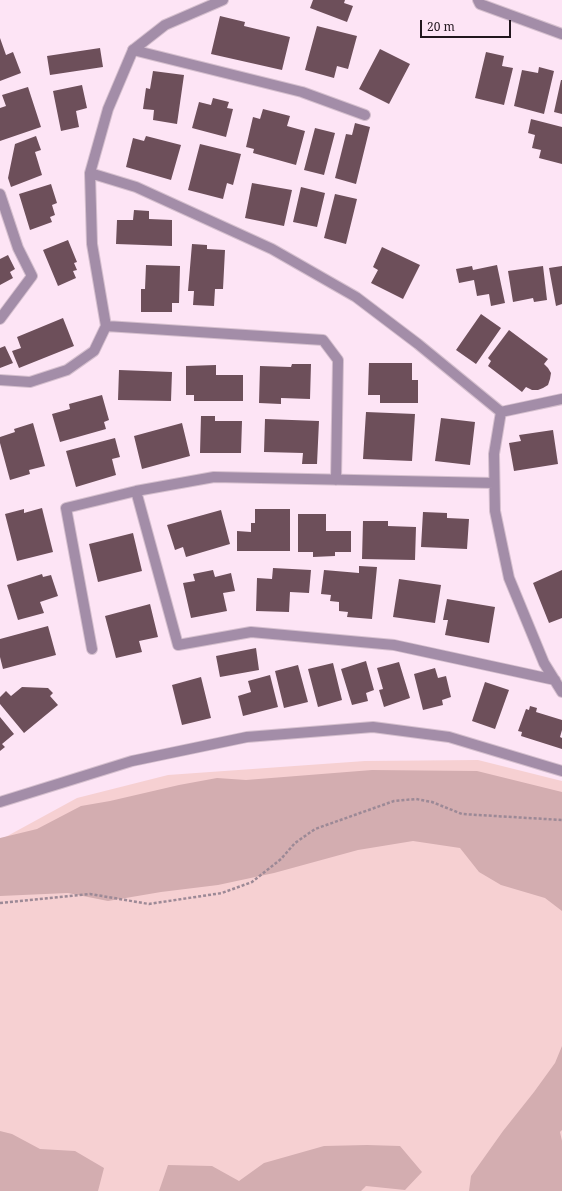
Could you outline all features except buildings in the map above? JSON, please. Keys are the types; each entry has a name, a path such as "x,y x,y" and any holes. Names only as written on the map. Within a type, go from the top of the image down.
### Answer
{"street":[{"path":"0,380 30,382 67,370 94,351 106,326 92,244 90,173 108,109 133,50 165,25 223,0"},
{"path":"478,0 480,4 562,34"},
{"path":"133,50 302,92 365,115"},
{"path":"90,173 136,187 272,249 356,297 418,344 500,412"},
{"path":"0,194 18,248 32,276 0,319"},
{"path":"106,326 323,340 338,360 336,480"},
{"path":"500,412 562,399"},
{"path":"500,412 494,454 495,511 509,578 544,663 562,692"},
{"path":"92,649 66,508 136,492 214,477 494,483"},
{"path":"136,492 178,646 251,632 394,645 555,680"},
{"path":"0,802 132,761 247,737 374,727 449,737 562,771"}],"path":[{"path":"0,903 90,894 149,904 222,893 252,882 281,859 295,843 316,829 394,801 416,799 432,802 462,814 562,820"}],"shaded area":[{"path":"478,760 562,781 562,1191 0,1191 0,840 77,798 168,775 365,761"},
{"path":"372,770 477,771 562,792 562,911 545,898 501,885 479,872 460,848 413,841 358,850 274,873 218,885 161,892 108,901 68,893 0,896 0,838 37,829 81,806 217,778 246,780"},
{"path":"562,1046 562,1130 560,1132 562,1141 562,1191 469,1191 471,1176 555,1063"},
{"path":"0,1131 12,1134 40,1149 75,1151 104,1168 98,1191 0,1191"},
{"path":"324,1146 400,1146 422,1172 405,1190 366,1186 361,1191 159,1191 168,1165 212,1166 239,1181 264,1163"}]}
